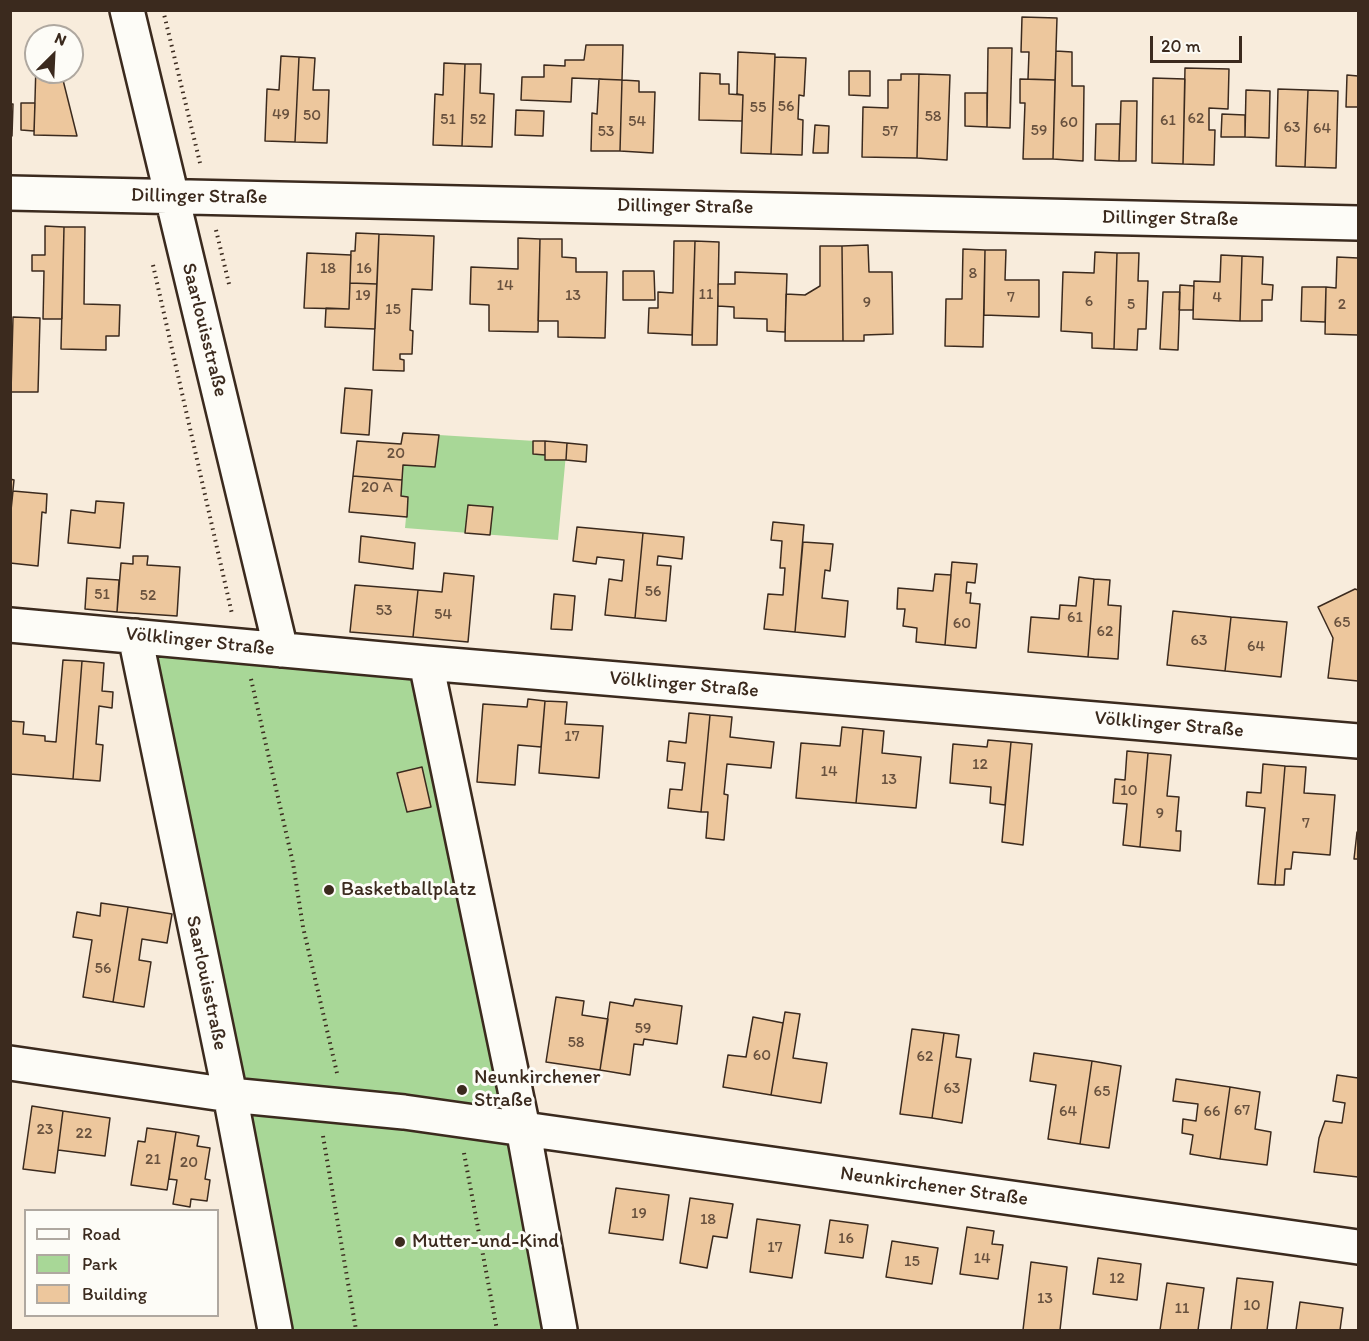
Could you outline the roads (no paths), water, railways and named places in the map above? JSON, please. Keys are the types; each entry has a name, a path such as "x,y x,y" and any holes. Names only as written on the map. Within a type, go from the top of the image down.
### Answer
{"street":[{"name":"Saarlouisstraße","path":"127,10 281,650"},
{"name":"Dillinger Straße","path":"10,193 1359,223"},
{"name":"Völklinger Straße","path":"10,625 426,663 1359,741"},
{"name":"Saarlouisstraße","path":"135,636 230,1095 275,1330"},
{"path":"426,663 523,1128 560,1330"},
{"name":"Neunkirchener Straße","path":"10,1063 230,1095 331,1104 523,1128 1359,1247"}],"place":[{"name":"Basketballplatz","path":"329,890"},
{"name":"Neunkirchener Straße","path":"462,1090"},
{"name":"Mutter-und-Kind","path":"400,1242"}]}
